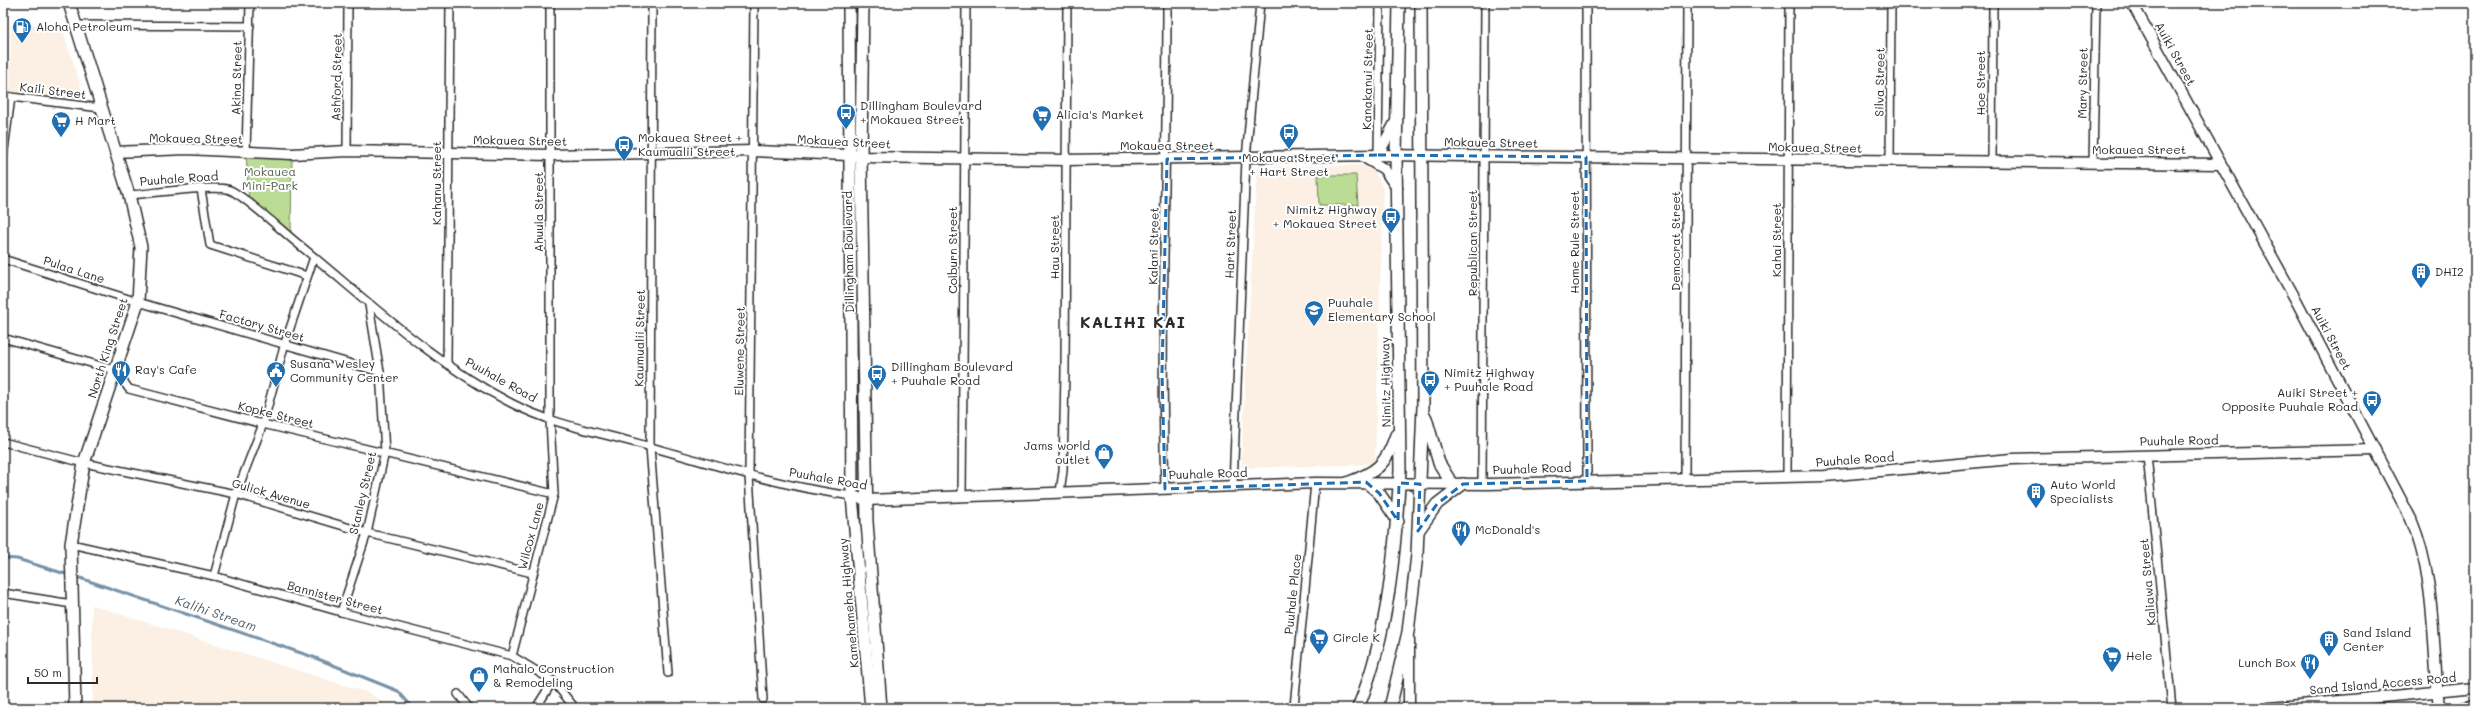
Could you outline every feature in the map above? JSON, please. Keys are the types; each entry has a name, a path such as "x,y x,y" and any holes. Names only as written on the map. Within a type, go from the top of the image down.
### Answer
{"main road":[{"name":"North King Street","path":"69,3 100,108 129,195 141,247 138,302 84,463 71,544 75,708"},
{"name":"Dillingham Boulevard","path":"848,3 848,154 852,496"},
{"name":"Dillingham Boulevard","path":"862,3 861,157 867,500"},
{"name":"Nimitz Highway","path":"1358,708 1382,632 1392,580 1398,521 1399,426 1396,156 1399,3"},
{"path":"1390,708 1408,632 1418,531 1423,407 1420,156 1421,3"},
{"path":"1418,531 1437,504 1457,484 1440,463 1423,407"},
{"path":"1347,483 1364,477 1380,466 1390,453 1399,426"},
{"path":"1366,482 1379,493 1398,521"},
{"name":"Kamehameha Highway","path":"852,496 871,708"},
{"name":"Kamehameha Highway","path":"867,500 881,708"}],"street":[{"name":"Akina Street","path":"246,153 250,3"},
{"name":"Ashford Street","path":"347,151 348,3"},
{"name":"Kahanu Street","path":"447,364 450,3"},
{"name":"Ahuula Street","path":"550,3 550,420"},
{"name":"Kaumualii Street","path":"652,3 653,153 650,446 668,673"},
{"name":"Eluwene Street","path":"754,3 754,151 749,476 763,699"},
{"name":"Colburn Street","path":"962,497 966,3"},
{"name":"Hau Street","path":"1060,492 1063,471 1065,379 1067,3"},
{"name":"Kalani Street","path":"1166,489 1162,372 1167,159 1167,3"},
{"name":"Hart Street","path":"1233,486 1246,158 1260,3"},
{"name":"Kanakanui Street","path":"1378,155 1380,3"},
{"name":"Republican Street","path":"1482,484 1485,3"},
{"name":"Home Rule Street","path":"1586,3 1587,481"},
{"name":"Democrat Street","path":"1685,479 1688,3"},
{"name":"Kahai Street","path":"1787,477 1789,3"},
{"name":"Silva Street","path":"1890,162 1892,3"},
{"name":"Hoe Street","path":"1992,3 1992,162"},
{"name":"Mary Street","path":"2093,163 2096,3"},
{"name":"Auiki Street","path":"2132,3 2296,300 2420,539 2429,576 2438,708"},
{"path":"75,25 250,26"},
{"name":"Kaili Street","path":"3,96 100,108"},
{"path":"3,157 11,97"},
{"path":"1378,155 1397,119"},
{"name":"Mokauea Street","path":"115,152 186,149 246,153 347,151 550,155 754,151 848,154 861,157 964,157 1066,160 1378,155 1687,158 1788,161 2220,164"},
{"path":"1362,156 1384,169 1397,188"},
{"path":"201,189 210,245 307,276"},
{"name":"Puuhale Road","path":"129,195 201,189 229,189 314,257 369,305 447,364 511,403 550,420 650,446 749,476 867,500 1315,483 1366,482 1482,484 1825,476 2012,459 2374,450"},
{"path":"214,576 236,494 263,424 285,343 314,257"},
{"name":"Pulaa Lane","path":"3,259 138,302"},
{"name":"Factory Street","path":"138,302 285,343 380,372"},
{"name":"Stanley Street","path":"340,612 367,533 385,452 380,372 369,305"},
{"path":"3,338 115,370"},
{"name":"Kopke Street","path":"115,370 129,389 263,424 385,452 554,494"},
{"name":"Wilcox Lane","path":"512,656 532,573 554,494 550,420"},
{"name":"Gulick Avenue","path":"3,442 84,463 236,494 367,533 532,573"},
{"name":"Kaliawa Street","path":"2147,455 2172,708"},
{"name":"Puuhale Place","path":"1294,707 1315,483"},
{"name":"Bannister Street","path":"71,544 214,576 340,612 512,656 552,681 574,708"},
{"path":"3,593 72,599"},
{"path":"1408,632 1409,708"},
{"path":"536,708 552,681"},
{"name":"Sand Island Access Road","path":"2269,708 2317,706 2475,688"},
{"path":"458,694 469,708"},
{"path":"2462,708 2475,706"}],"highlighted area":[{"path":"1378,155 1586,157 1587,481 1463,484 1437,504 1418,531 1420,484 1399,483 1398,521 1379,493 1366,482 1165,489 1162,372 1167,159"}],"shaded area":[{"path":"11,25 61,25 83,93 78,99 71,100 10,92"},
{"name":"Puuhale Elementary School","path":"1372,165 1383,189 1375,464 1241,468 1257,167"},
{"path":"92,605 369,693 393,708 93,708"}],"green space":[{"name":"Mokauea Mini-Park","path":"246,153 292,154 291,238 249,204"},
{"path":"1318,175 1356,175 1358,205 1319,205"}],"waterway":[{"name":"Kalihi Stream","path":"3,558 17,559 69,575"},
{"name":"Kalihi Stream","path":"74,576 313,657 398,691 413,708"}],"place":[{"name":"Aloha Petroleum","path":"22,44"},
{"name":"Dillingham Boulevard + Mokauea Street","path":"846,130"},
{"name":"Alicia's Market","path":"1042,132"},
{"name":"H Mart","path":"61,138"},
{"name":"Mokauea Street + Hart Street","path":"1289,150"},
{"name":"Mokauea Street + Kaumualii Street","path":"624,162"},
{"name":"Nimitz Highway + Mokauea Street","path":"1391,234"},
{"name":"DHI2","path":"2421,289"},
{"name":"Puuhale Elementary School","path":"1314,327"},
{"name":"Ray's Cafe","path":"121,387"},
{"name":"Susana Wesley Community Center","path":"276,388"},
{"name":"Dillingham Boulevard + Puuhale Road","path":"877,391"},
{"name":"Nimitz Highway + Puuhale Road","path":"1430,397"},
{"name":"Auiki Street + Opposite Puuhale Road","path":"2372,417"},
{"name":"Jams world outlet","path":"1104,470"},
{"name":"Auto World Specialists","path":"2036,509"},
{"name":"McDonald's","path":"1461,547"},
{"name":"Circle K","path":"1319,655"},
{"name":"Sand Island Center","path":"2329,657"},
{"name":"Hele","path":"2112,673"},
{"name":"Lunch Box","path":"2310,680"},
{"name":"Mahalo Construction & Remodeling","path":"479,693"}],"district":[{"name":"KALIHI KAI","path":"1133,322"}]}
